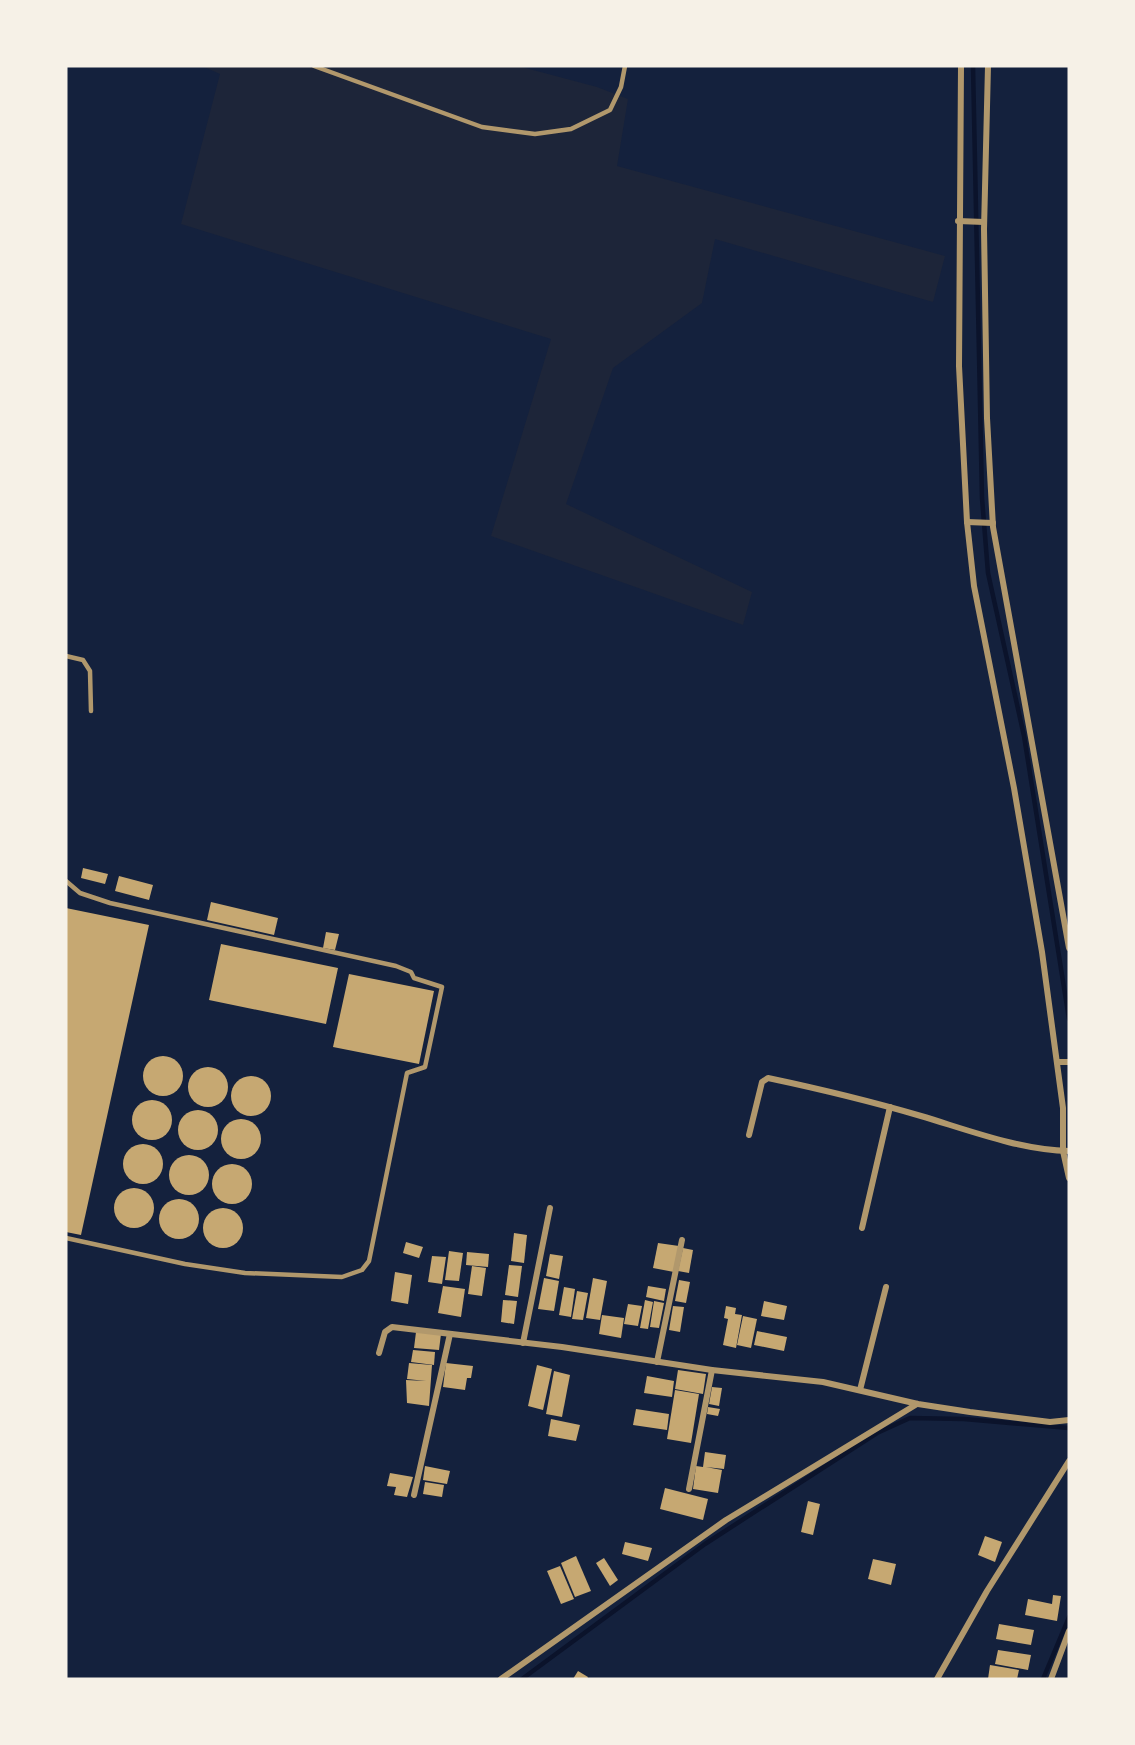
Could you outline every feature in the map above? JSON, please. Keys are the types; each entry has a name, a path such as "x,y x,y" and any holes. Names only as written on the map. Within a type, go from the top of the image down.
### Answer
{"street":[{"path":"960,66 959,366 974,586 1029,874 1059,1062 1069,1178"},
{"path":"988,66 981,222 991,522 1069,948"},
{"path":"960,220 981,222"},
{"path":"970,522 991,522"},
{"path":"1059,1062 1069,1062"},
{"path":"749,1135 762,1082 768,1078 890,1107 980,1133 1066,1151"},
{"path":"862,1228 890,1107"},
{"path":"523,1343 550,1208"},
{"path":"657,1362 682,1240"},
{"path":"860,1390 886,1287"},
{"path":"379,1353 385,1332 390,1328 523,1343 712,1370 823,1382 918,1404 1050,1422 1069,1420"},
{"path":"414,1495 450,1334"},
{"path":"689,1489 712,1370"},
{"path":"507,1678 726,1520 918,1404"},
{"path":"937,1679 987,1590 1069,1461"},
{"path":"1051,1679 1069,1631"}],"lane":[{"path":"314,66 482,127 535,134 571,129 610,110 621,87 625,66"},
{"path":"66,656 83,660 90,671 91,711"},
{"path":"66,881 80,893 110,903 396,966 411,972 414,978 442,987 425,1066 407,1073 369,1260 362,1270 342,1277 245,1273 185,1264 66,1238"}],"shaded area":[{"path":"202,66 518,66 597,87 628,99 617,166 945,256 933,302 715,239 702,303 613,368 566,504 752,592 743,625 491,536 551,339 181,224 220,74"}],"building":[{"path":"83,868 108,874 105,884 81,878"},
{"path":"119,876 153,885 149,900 115,891"},
{"path":"211,902 278,918 274,935 207,920"},
{"path":"66,908 149,925 81,1235 66,1232"},
{"path":"326,932 339,934 335,950 323,948"},
{"path":"221,944 338,968 326,1024 209,1000"},
{"path":"349,974 434,991 419,1064 333,1047"},
{"path":"163,1056 171,1057 177,1062 182,1068 182,1084 177,1090 171,1095 163,1096 155,1095 149,1090 144,1084 143,1076 144,1068 149,1062 155,1057"},
{"path":"208,1067 216,1068 222,1073 227,1079 227,1095 222,1101 216,1106 208,1107 200,1106 194,1101 189,1095 188,1087 189,1079 194,1073 200,1068"},
{"path":"251,1076 259,1077 265,1082 270,1088 270,1104 265,1110 259,1115 251,1116 243,1115 237,1110 232,1104 231,1096 232,1088 237,1082 243,1077"},
{"path":"152,1100 160,1101 166,1106 171,1112 171,1128 166,1134 160,1139 152,1140 144,1139 138,1134 133,1128 132,1120 133,1112 138,1106 144,1101"},
{"path":"198,1110 206,1111 212,1116 217,1122 217,1138 212,1144 206,1149 198,1150 190,1149 184,1144 179,1138 178,1130 179,1122 184,1116 190,1111"},
{"path":"241,1119 249,1120 255,1125 260,1131 260,1147 255,1153 249,1158 241,1159 233,1158 227,1153 222,1147 221,1139 222,1131 227,1125 233,1120"},
{"path":"143,1144 151,1145 157,1150 162,1156 162,1172 157,1178 151,1183 143,1184 135,1183 129,1178 124,1172 123,1164 124,1156 129,1150 135,1145"},
{"path":"189,1155 197,1156 203,1161 208,1167 208,1183 203,1189 197,1194 189,1195 181,1194 175,1189 170,1183 169,1175 170,1167 175,1161 181,1156"},
{"path":"232,1164 240,1165 246,1170 251,1176 251,1192 246,1198 240,1203 232,1204 224,1203 218,1198 213,1192 212,1184 213,1176 218,1170 224,1165"},
{"path":"134,1188 142,1189 148,1194 153,1200 153,1216 148,1222 142,1227 134,1228 126,1227 120,1222 115,1216 114,1208 115,1200 120,1194 126,1189"},
{"path":"179,1199 187,1200 193,1205 198,1211 198,1227 193,1233 187,1238 179,1239 171,1238 165,1233 160,1227 159,1219 160,1211 165,1205 171,1200"},
{"path":"223,1208 231,1209 237,1214 242,1220 242,1236 237,1242 231,1247 223,1248 215,1247 209,1242 204,1236 203,1228 204,1220 209,1214 215,1209"},
{"path":"514,1233 527,1235 524,1263 511,1261"},
{"path":"406,1242 423,1247 419,1258 403,1253"},
{"path":"658,1243 679,1246 674,1272 653,1268"},
{"path":"683,1248 693,1250 689,1273 678,1271"},
{"path":"449,1251 463,1253 459,1281 445,1280"},
{"path":"467,1252 489,1254 488,1267 466,1265"},
{"path":"550,1254 563,1256 559,1279 546,1276"},
{"path":"432,1256 446,1257 442,1284 428,1282"},
{"path":"509,1265 522,1266 518,1297 505,1295"},
{"path":"472,1266 486,1268 482,1296 468,1294"},
{"path":"395,1272 412,1275 408,1304 391,1301"},
{"path":"544,1278 559,1281 554,1311 538,1309"},
{"path":"593,1278 607,1281 600,1320 586,1318"},
{"path":"679,1280 690,1282 686,1303 675,1301"},
{"path":"443,1286 465,1289 461,1317 438,1313"},
{"path":"648,1286 666,1289 664,1301 646,1297"},
{"path":"564,1287 575,1289 571,1317 559,1315"},
{"path":"577,1291 588,1293 583,1320 572,1319"},
{"path":"503,1300 517,1301 514,1324 501,1322"},
{"path":"645,1300 653,1302 648,1329 640,1328"},
{"path":"654,1301 664,1303 659,1328 650,1327"},
{"path":"764,1301 787,1306 784,1320 761,1316"},
{"path":"628,1304 642,1306 638,1326 624,1324"},
{"path":"673,1306 684,1307 680,1332 669,1330"},
{"path":"726,1306 736,1308 735,1314 742,1315 736,1348 723,1345 728,1319 724,1318"},
{"path":"602,1315 624,1318 621,1338 599,1334"},
{"path":"743,1316 757,1319 751,1348 737,1345"},
{"path":"757,1331 787,1337 784,1351 754,1345"},
{"path":"416,1332 441,1334 439,1350 414,1348"},
{"path":"413,1350 435,1352 434,1365 411,1362"},
{"path":"409,1363 432,1365 429,1406 407,1403 406,1380 426,1381 407,1379"},
{"path":"446,1363 473,1366 471,1378 467,1378 465,1390 443,1387"},
{"path":"537,1365 552,1369 543,1410 528,1406"},
{"path":"678,1370 706,1374 703,1394 675,1389"},
{"path":"554,1371 570,1375 562,1417 546,1414"},
{"path":"647,1376 674,1381 672,1397 644,1393"},
{"path":"712,1387 722,1388 719,1406 709,1404"},
{"path":"675,1390 699,1394 691,1443 667,1439"},
{"path":"708,1407 720,1409 718,1416 707,1414"},
{"path":"636,1409 669,1414 667,1430 633,1425"},
{"path":"551,1419 580,1425 576,1441 548,1436"},
{"path":"705,1452 726,1455 724,1469 706,1467 722,1470 718,1493 693,1489 696,1466 703,1467"},
{"path":"425,1466 450,1471 447,1484 423,1480"},
{"path":"390,1473 413,1477 407,1497 394,1495 396,1487 387,1486"},
{"path":"425,1482 444,1485 442,1497 423,1494"},
{"path":"665,1488 708,1499 703,1520 660,1509"},
{"path":"808,1501 820,1504 813,1535 801,1532"},
{"path":"985,1536 1002,1542 995,1562 978,1555"},
{"path":"625,1542 652,1548 648,1561 622,1554"},
{"path":"576,1556 591,1591 575,1597 561,1563"},
{"path":"604,1558 618,1580 610,1586 596,1563"},
{"path":"873,1559 896,1564 891,1585 868,1579"},
{"path":"560,1566 574,1599 561,1604 547,1571"},
{"path":"1053,1595 1061,1596 1057,1621 1025,1615 1028,1599 1052,1604"},
{"path":"999,1624 1034,1630 1031,1645 996,1639"},
{"path":"998,1650 1031,1655 1028,1670 995,1664"},
{"path":"990,1665 1019,1670 1017,1679 988,1679"},
{"path":"578,1671 588,1677 587,1679 573,1679"}],"waterway":[{"path":"973,66 982,498 988,573 1024,736 1069,1019"},
{"path":"522,1679 705,1544 877,1433 910,1418 964,1419 1069,1428"},
{"path":"1043,1679 1069,1617"}]}
